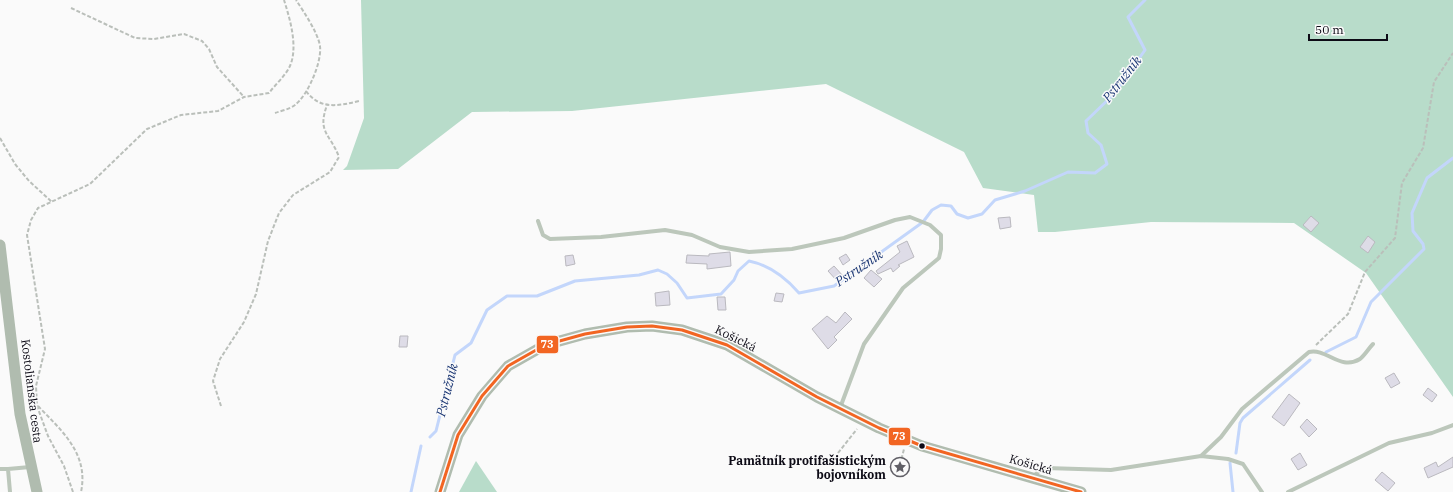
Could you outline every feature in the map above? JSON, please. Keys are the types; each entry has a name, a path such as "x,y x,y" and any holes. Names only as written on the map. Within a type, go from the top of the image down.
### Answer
{"street":[{"name":"Kostolianska cesta","path":"0,245 20,414 37,492"},
{"name":"Košická","path":"440,492 458,435 482,396 508,366 545,345 585,334 627,327 652,326 682,330 726,345 840,408 907,440 947,454 1081,492"}],"lane":[{"path":"538,222 542,235 550,239 601,237 665,230 692,235 720,247 750,252 792,249 844,238 895,220 910,217 930,225 941,235 941,250 939,258 903,288 864,344 840,408"},
{"path":"1201,456 1220,437 1242,409 1309,352 1317,350 1339,362 1346,363 1360,359 1373,344"},
{"path":"1288,492 1389,442 1432,433 1453,425"},
{"path":"1032,478 1039,471 1046,468 1112,470 1201,456 1228,459 1243,464 1262,492"},
{"path":"0,469 31,467"},
{"path":"8,468 10,492"}],"path":[{"path":"73,492 64,466 48,436 37,406 36,386 46,349 28,235 31,220 38,208 90,184 147,129 181,115 218,111 244,97 269,93 289,67 294,49 290,18 284,0"},
{"path":"275,113 295,105 306,90 318,64 320,46 308,18 296,0"},
{"path":"71,8 135,38 154,39 184,34 202,41 209,49 217,67 244,97"},
{"path":"1309,352 1348,314 1366,272 1395,238 1402,183 1423,148 1434,82 1453,53"},
{"path":"306,90 312,98 327,105 338,107 359,101"},
{"path":"220,406 213,380 220,359 244,322 256,294 268,240 279,213 293,195 330,172 338,157 325,134 322,118 327,105"},
{"path":"0,138 15,164 29,181 52,202"},
{"path":"37,406 60,429 78,453 82,477 81,492"},
{"path":"838,453 849,441 862,419"},
{"path":"900,466 907,440"}],"green space":[{"path":"361,0 1453,0 1453,397 1366,273 1294,223 1151,222 1055,232 1038,232 1034,195 983,188 964,152 826,84 572,111 472,112 398,169 343,170 347,166 364,118"},
{"path":"476,461 497,492 459,492"}],"building":[{"path":"1311,216 1319,223 1311,232 1303,225"},
{"path":"1010,217 1011,227 1000,229 998,218"},
{"path":"1368,236 1375,242 1368,253 1360,247"},
{"path":"907,241 914,257 898,265 900,266 893,272 891,268 878,274 876,271 900,252 897,246"},
{"path":"730,252 731,266 707,269 707,264 686,263 687,255 709,256 709,254"},
{"path":"846,254 850,260 843,265 839,258"},
{"path":"573,255 575,264 566,266 565,256"},
{"path":"834,266 844,277 838,282 828,271"},
{"path":"871,270 882,279 874,287 864,278"},
{"path":"669,291 670,305 656,306 655,293"},
{"path":"776,293 784,294 782,302 774,301"},
{"path":"717,297 725,297 726,310 718,310"},
{"path":"845,312 852,319 834,337 837,340 828,349 812,329 827,316 836,323"},
{"path":"400,336 408,336 407,347 399,347"},
{"path":"1394,373 1400,383 1391,388 1385,378"},
{"path":"1428,388 1437,395 1432,402 1423,395"},
{"path":"1289,394 1300,403 1284,426 1272,417"},
{"path":"1307,419 1317,429 1309,437 1300,427"},
{"path":"1300,453 1307,465 1298,470 1291,459"},
{"path":"1453,457 1453,467 1428,478 1424,468 1436,462 1438,467"},
{"path":"1382,472 1395,483 1388,491 1375,480"}],"waterway":[{"name":"Pstružník","path":"430,437 436,431 455,355 471,343 487,310 507,296 537,296 575,281 639,275 658,270 667,274 677,283 687,298 721,294 734,280 738,271 749,261 777,273 789,282 799,293 834,286 923,222 932,210 941,205 951,206 957,214 968,218 982,214 995,200 1025,191 1068,172 1095,173 1107,164 1101,145 1088,133 1086,121 1115,93 1145,50 1128,17 1145,0"},
{"path":"1326,352 1356,337 1371,302 1424,249 1423,244 1413,231 1412,213 1427,178 1453,158"},
{"path":"1236,453 1240,423 1243,418 1310,360"},
{"name":"Pstružník","path":"411,492 421,446"},
{"path":"1230,463 1233,492"}],"transit line":[{"name":"73","path":"440,492 458,435 482,396 508,366 545,345 585,334 627,327 652,326 682,330 727,345 817,397 879,428 922,446 1081,492"}],"place":[{"name":"Pamätník protifašistickým bojovníkom","path":"900,467"}]}
